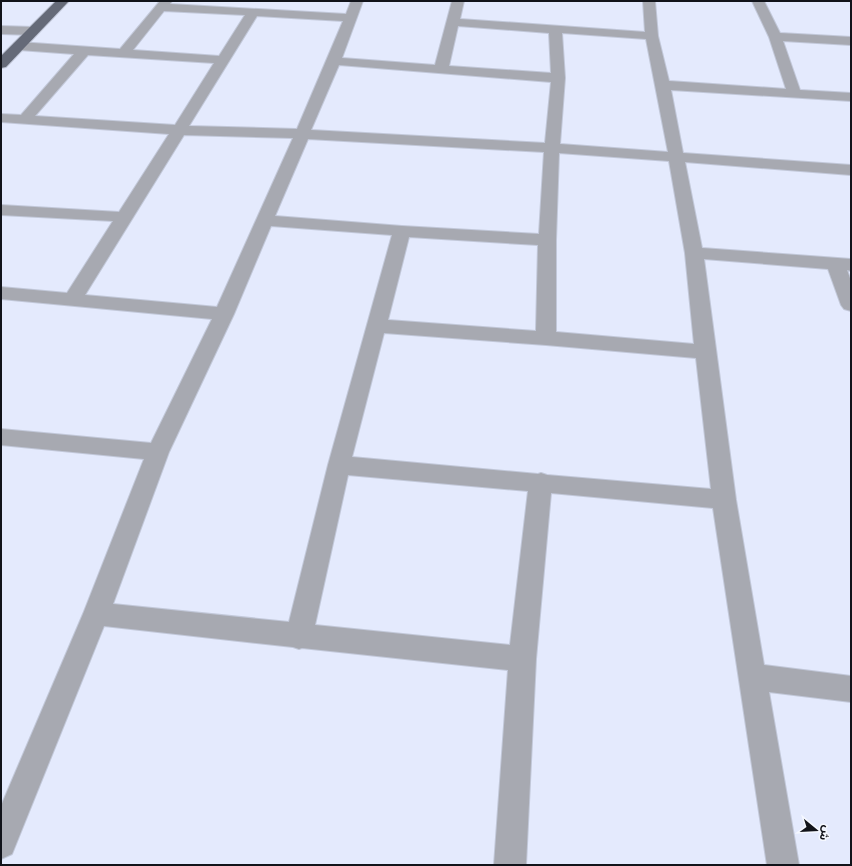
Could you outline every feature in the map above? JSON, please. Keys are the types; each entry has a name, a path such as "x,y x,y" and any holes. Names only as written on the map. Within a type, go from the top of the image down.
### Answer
{"highway":[{"path":"1,64 63,1"}],"street":[{"path":"1,843 96,614 158,452 224,314 266,220 334,61 357,1"},
{"path":"442,69 458,1"},
{"path":"649,1 652,36 664,85 694,253 724,500 754,677 783,865"},
{"path":"758,1 775,37 795,94"},
{"path":"123,54 164,4 253,12 350,18"},
{"path":"74,299 253,12"},
{"path":"453,22 652,36"},
{"path":"1,30 33,31"},
{"path":"546,338 547,240 552,148 558,78 555,30"},
{"path":"775,37 851,41"},
{"path":"19,46 223,60"},
{"path":"24,120 84,51"},
{"path":"334,61 558,78"},
{"path":"664,85 851,98"},
{"path":"1,118 180,130 303,134 552,148 851,170"},
{"path":"1,210 124,217"},
{"path":"266,220 402,231 547,240"},
{"path":"300,637 339,465 402,231"},
{"path":"694,253 843,265 851,305"},
{"path":"1,293 224,314"},
{"path":"377,326 546,338 705,352"},
{"path":"1,437 158,452"},
{"path":"339,465 541,482 724,500"},
{"path":"510,865 522,659 541,482"},
{"path":"96,614 300,637 522,659"},
{"path":"754,677 851,689"}]}
